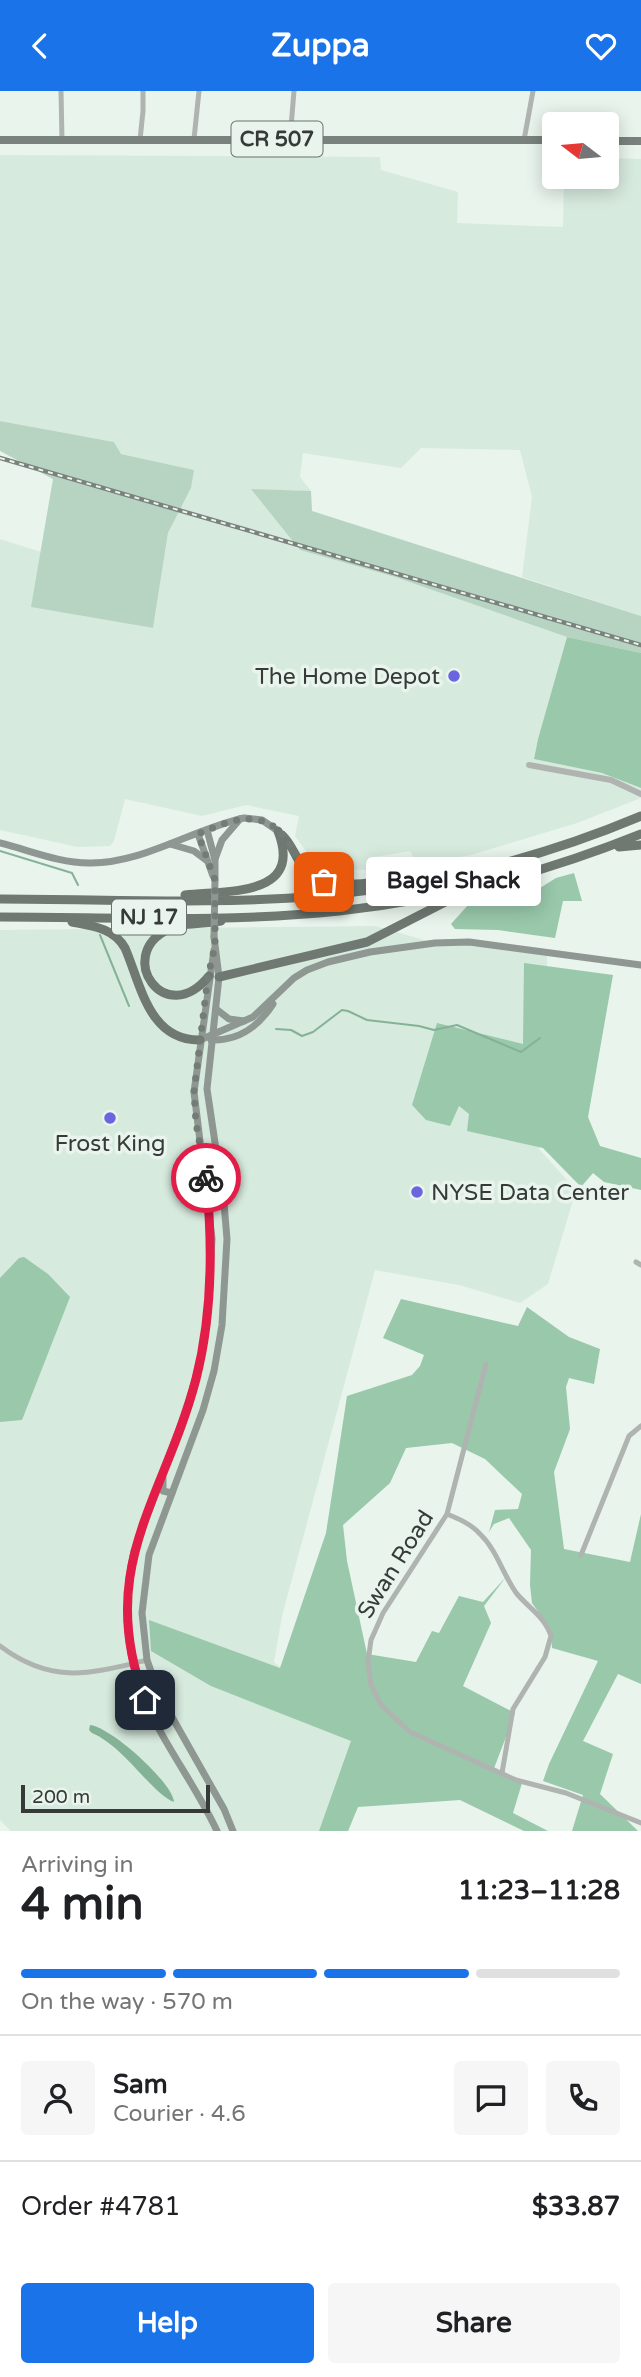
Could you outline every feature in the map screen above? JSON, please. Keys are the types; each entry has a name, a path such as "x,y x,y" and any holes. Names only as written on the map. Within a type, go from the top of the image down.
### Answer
{"highway":[{"name":"NJ 17","path":"0,899 293,898 373,889 507,862 572,842 641,816"},
{"path":"278,831 287,840 302,866 314,877 335,885 368,883 373,889"},
{"path":"145,900 239,891 260,885 275,875 282,863 284,851 278,831"},
{"name":"NJ 17","path":"0,917 246,917 359,909 471,889 538,871 641,834"},
{"path":"604,849 641,845"},
{"path":"219,977 367,942 471,889"},
{"path":"208,976 199,987 187,994 173,996 164,993 153,985 146,972 145,958 148,948 159,935 173,928 246,917"},
{"path":"53,918 99,927 115,935 125,948 156,1021 175,1034 200,1040"}],"main road":[{"name":"CR 507","path":"0,140 542,140"},
{"path":"620,141 641,141"},
{"path":"212,861 222,840 240,819"},
{"path":"0,843 90,863 121,860 240,819 258,819 278,831"},
{"path":"207,830 215,880 214,941 194,1102 210,1213 211,1266 204,1340 188,1405 141,1529 129,1572 126,1613 132,1664 154,1720 217,1831"},
{"path":"198,834 212,861"},
{"path":"170,843 194,851 212,861"},
{"path":"203,1804 208,1807 220,1830 232,1829 168,1712 148,1660 142,1613 145,1575 156,1535 214,1371 222,1325 227,1267 225,1212 208,1097 219,977 214,941"},
{"path":"200,1040 213,1037 248,1020 303,972 328,962 370,952 435,943 499,945 641,965"},
{"path":"213,1037 227,1040 251,1029 264,1017 282,990"},
{"path":"216,1009 229,1020 248,1020"},
{"path":"188,1405 190,1409 178,1444 188,1450"},
{"path":"171,1451 162,1484 163,1491 172,1493"}],"street":[{"path":"61,91 62,140"},
{"path":"140,140 144,111 143,91"},
{"path":"194,139 199,91"},
{"path":"290,139 294,91"},
{"path":"524,140 533,91"},
{"path":"529,765 611,780 641,794"},
{"name":"Swan Road","path":"486,1364 447,1514 375,1628 368,1651 371,1685 381,1705 403,1728 516,1780 566,1793 641,1823"},
{"path":"580,1555 629,1436 641,1426"},
{"path":"447,1514 465,1522 482,1535 495,1553 509,1582 540,1616 551,1636 545,1657 513,1709 502,1773"},
{"path":"0,1646 29,1665 66,1674 95,1673 148,1660"}],"shaded area":[{"path":"0,155 380,157 381,170 458,192 457,223 563,227 564,189 620,189 620,158 641,159 641,616 522,577 532,497 520,450 421,448 401,468 303,453 300,477 311,491 253,489 300,550 395,577 567,637 534,759 602,773 641,788 641,798 577,823 471,855 418,865 410,851 368,858 368,870 318,868 295,836 299,816 246,805 202,816 125,799 114,841 110,846 78,847 0,830 0,539 41,552 32,607 153,628 168,533 191,488 193,470 121,454 114,442 0,421"},
{"path":"0,421 114,442 121,454 194,470 191,488 168,533 153,628 31,607 53,479 0,451"},
{"path":"251,489 311,491 312,511 641,616 641,653 567,637 395,577 300,550"},
{"path":"567,637 641,653 641,788 602,773 534,759"},
{"path":"574,873 582,901 563,901 555,938 498,930 455,929 451,924 469,904 540,888 556,878"},
{"path":"375,926 435,943 451,942 547,952 547,1039 539,1149 576,1190 548,1284 520,1303 459,1285 375,1270 282,1616 274,1662 356,1734 329,1831 11,1831 0,1820 0,930"},
{"path":"524,963 613,975 588,1117 600,1146 641,1158 641,1190 604,1182 593,1173 581,1187 543,1148 467,1131 469,1114 459,1106 450,1126 426,1120 412,1105 437,1023 523,1044"},
{"path":"24,1257 48,1274 70,1297 22,1420 0,1422 0,1278 19,1258"},
{"path":"401,1299 518,1326 527,1307 569,1337 600,1349 594,1384 569,1378 566,1387 570,1429 554,1472 564,1549 630,1562 641,1514 641,1684 618,1674 583,1741 613,1754 600,1794 638,1831 572,1831 583,1795 543,1781 598,1661 552,1648 551,1630 532,1603 531,1550 509,1518 494,1524 489,1532 495,1510 518,1509 522,1494 485,1459 452,1443 406,1448 390,1483 343,1525 347,1561 367,1654 416,1662 432,1631 439,1633 459,1596 483,1602 506,1577 484,1606 491,1623 463,1686 515,1713 493,1771 522,1783 513,1813 548,1831 524,1831 460,1800 358,1807 348,1831 319,1831 351,1741 211,1686 151,1651 149,1620 280,1668 326,1533 347,1396 412,1375 420,1366 424,1355 383,1338"},
{"path":"90,1725 112,1735 140,1757 163,1782 174,1802 156,1789 116,1748 92,1733 89,1730"}],"waterway":[{"path":"0,851 72,873 78,885"},
{"path":"100,935 129,1006"},
{"path":"276,1029 291,1030 302,1036 313,1032 342,1010 367,1020 434,1030 457,1025 521,1052 540,1038"}],"railway":[{"path":"0,458 641,645"}],"way so far":[{"path":"206,1178 194,1112 194,1092 208,976 215,946 215,880 198,834 240,819 266,821 287,840 305,870 324,882"}],"place":[{"name":"The Home Depot","path":"454,676"},
{"name":"Bagel Shack","path":"324,882"},
{"name":"Frost King","path":"110,1118"},
{"name":"NYSE Data Center","path":"417,1192"}],"route":[{"path":"145,1700 132,1664 127,1631 129,1572 141,1529 188,1405 201,1353 209,1296 212,1239 206,1178"}]}
